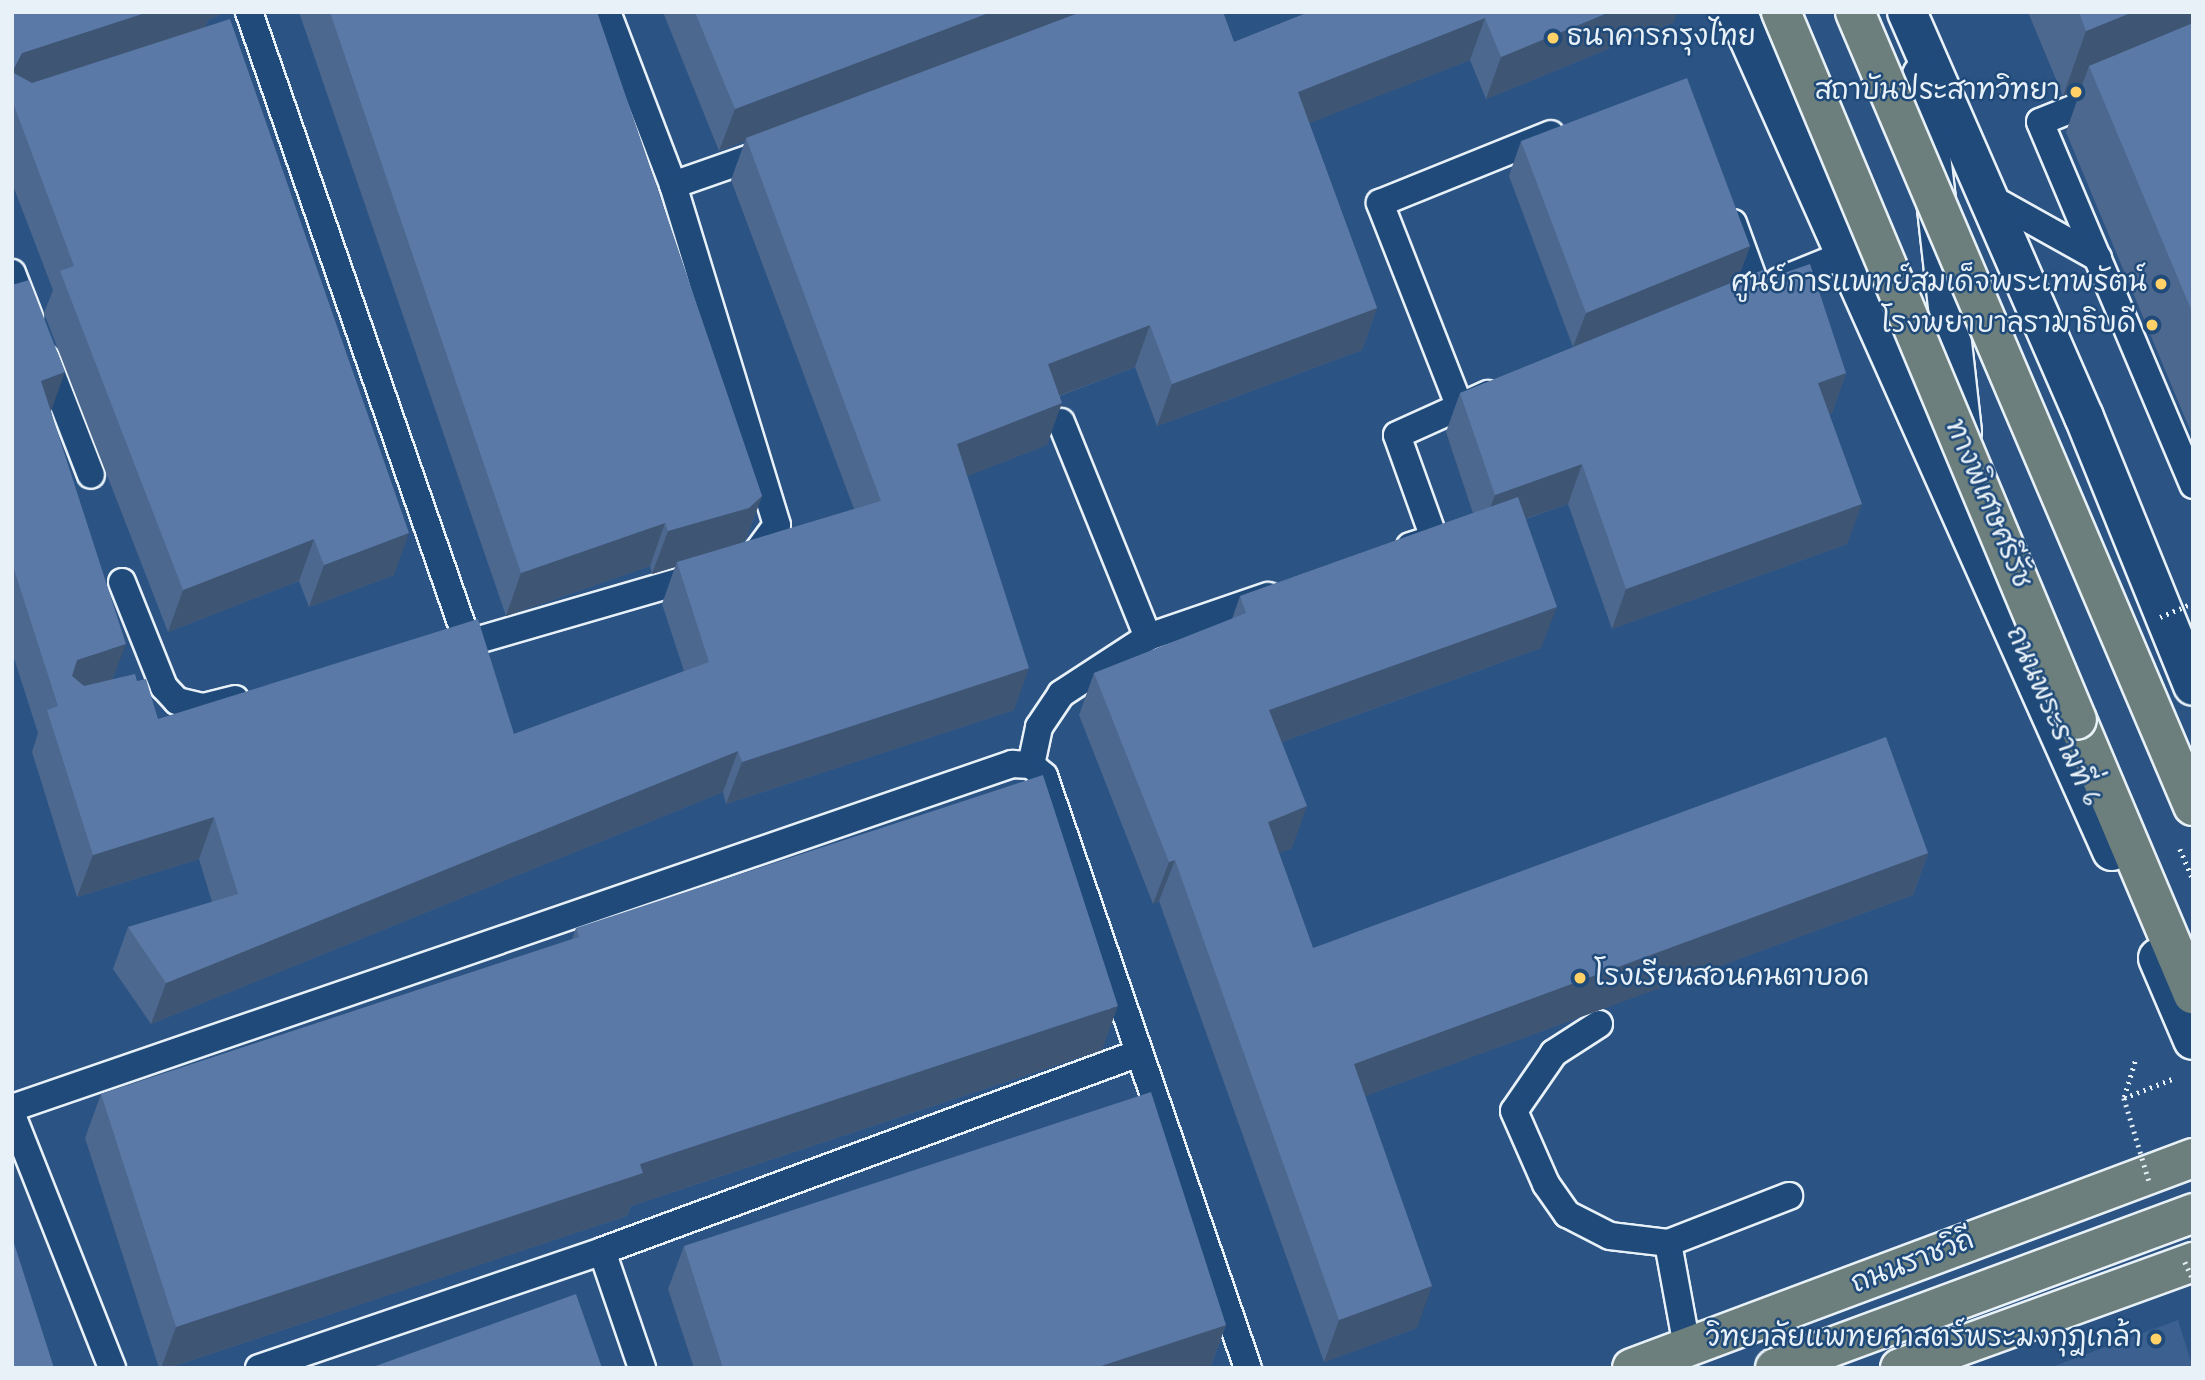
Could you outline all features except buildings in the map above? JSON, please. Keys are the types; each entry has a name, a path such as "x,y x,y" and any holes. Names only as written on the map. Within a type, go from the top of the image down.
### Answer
{"main road":[{"name":"ถนนพระรามที่ 6","path":"1737,12 2193,1040"},
{"name":"ทางพิเศษศรีรัช","path":"1781,12 2193,995"},
{"path":"1855,12 2193,806"},
{"path":"1912,25 1989,197 2190,666"},
{"path":"1912,25 1974,546"},
{"name":"ถนนราชวิถี","path":"1632,1368 2193,1158"},
{"path":"1775,1368 2193,1213"},
{"path":"1900,1368 2193,1262"}],"lane":[{"path":"442,650 741,565 774,535 673,186 607,12"},
{"path":"230,39 252,22 468,643"},
{"path":"2129,86 2040,122 2193,485"},
{"path":"1459,405 1380,203 1582,122"},
{"path":"673,186 794,142"},
{"path":"1989,197 2098,258"},
{"path":"1724,198 1757,289"},
{"path":"1731,299 1845,254"},
{"path":"12,273 91,475"},
{"path":"1382,556 1434,538 1397,435 1459,405 1510,385"},
{"path":"1061,422 1148,637"},
{"path":"121,582 164,687 177,701 203,707 256,694"},
{"path":"1031,765 1039,727 1061,694 1148,637 1291,587"},
{"path":"138,694 164,687"},
{"path":"12,1108 1012,764 1031,765 1044,776 1248,1368"},
{"path":"1600,1024 1554,1053 1514,1111 1546,1184 1567,1214 1610,1236 1668,1243 1789,1196"},
{"path":"259,1368 602,1251 1139,1053"},
{"path":"12,1115 113,1368"},
{"path":"1668,1243 1687,1347"},
{"path":"602,1251 642,1368"}],"path":[{"path":"2135,1061 2124,1098 2148,1178"},
{"path":"2124,1098 2181,1076"}],"shaded area":[{"name":"วิทยาลัยแพทยศาสตร์พระมงกุฎเกล้า","path":"2178,1320 2193,1368 2049,1368"}],"place":[{"name":"ธนาคารกรุงไทย","path":"1553,38"},
{"name":"สถาบันประสาทวิทยา","path":"2076,92"},
{"name":"ศูนย์การแพทย์สมเด็จพระเทพรัตน์","path":"2161,284"},
{"name":"โรงพยาบาลรามาธิบดี","path":"2152,325"},
{"name":"โรงเรียนสอนคนตาบอด","path":"1580,978"},
{"name":"วิทยาลัยแพทยศาสตร์พระมงกุฎเกล้า","path":"2156,1339"}]}
